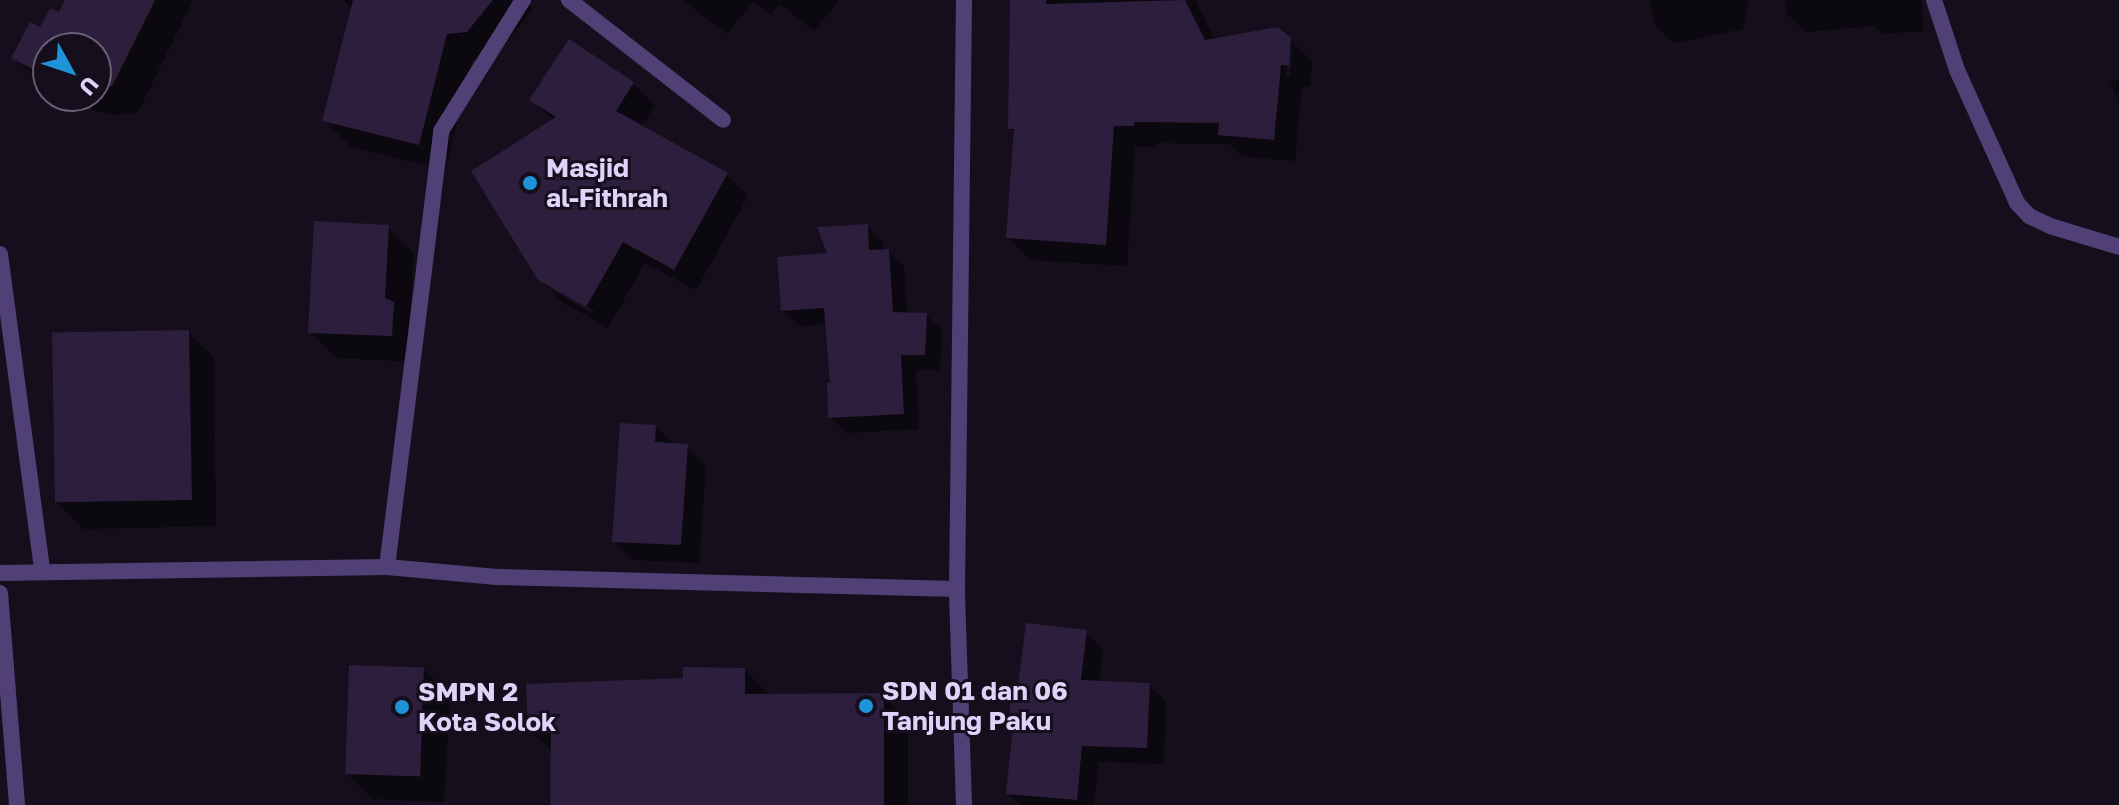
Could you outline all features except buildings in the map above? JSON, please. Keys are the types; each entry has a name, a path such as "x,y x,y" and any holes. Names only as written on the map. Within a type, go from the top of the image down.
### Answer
{"street":[{"path":"387,567 441,131 523,0"},
{"path":"569,0 723,120"},
{"path":"964,0 957,589 964,805"},
{"path":"1934,0 1957,70 2017,203 2029,216 2050,226 2119,247"},
{"path":"0,254 42,570"},
{"path":"0,573 387,567 497,577 957,589"},
{"path":"0,593 17,805"}],"place":[{"name":"Masjid al-Fithrah","path":"530,183"},
{"name":"SDN 01 dan 06 Tanjung Paku","path":"866,706"},
{"name":"SMPN 2 Kota Solok","path":"402,707"}]}
